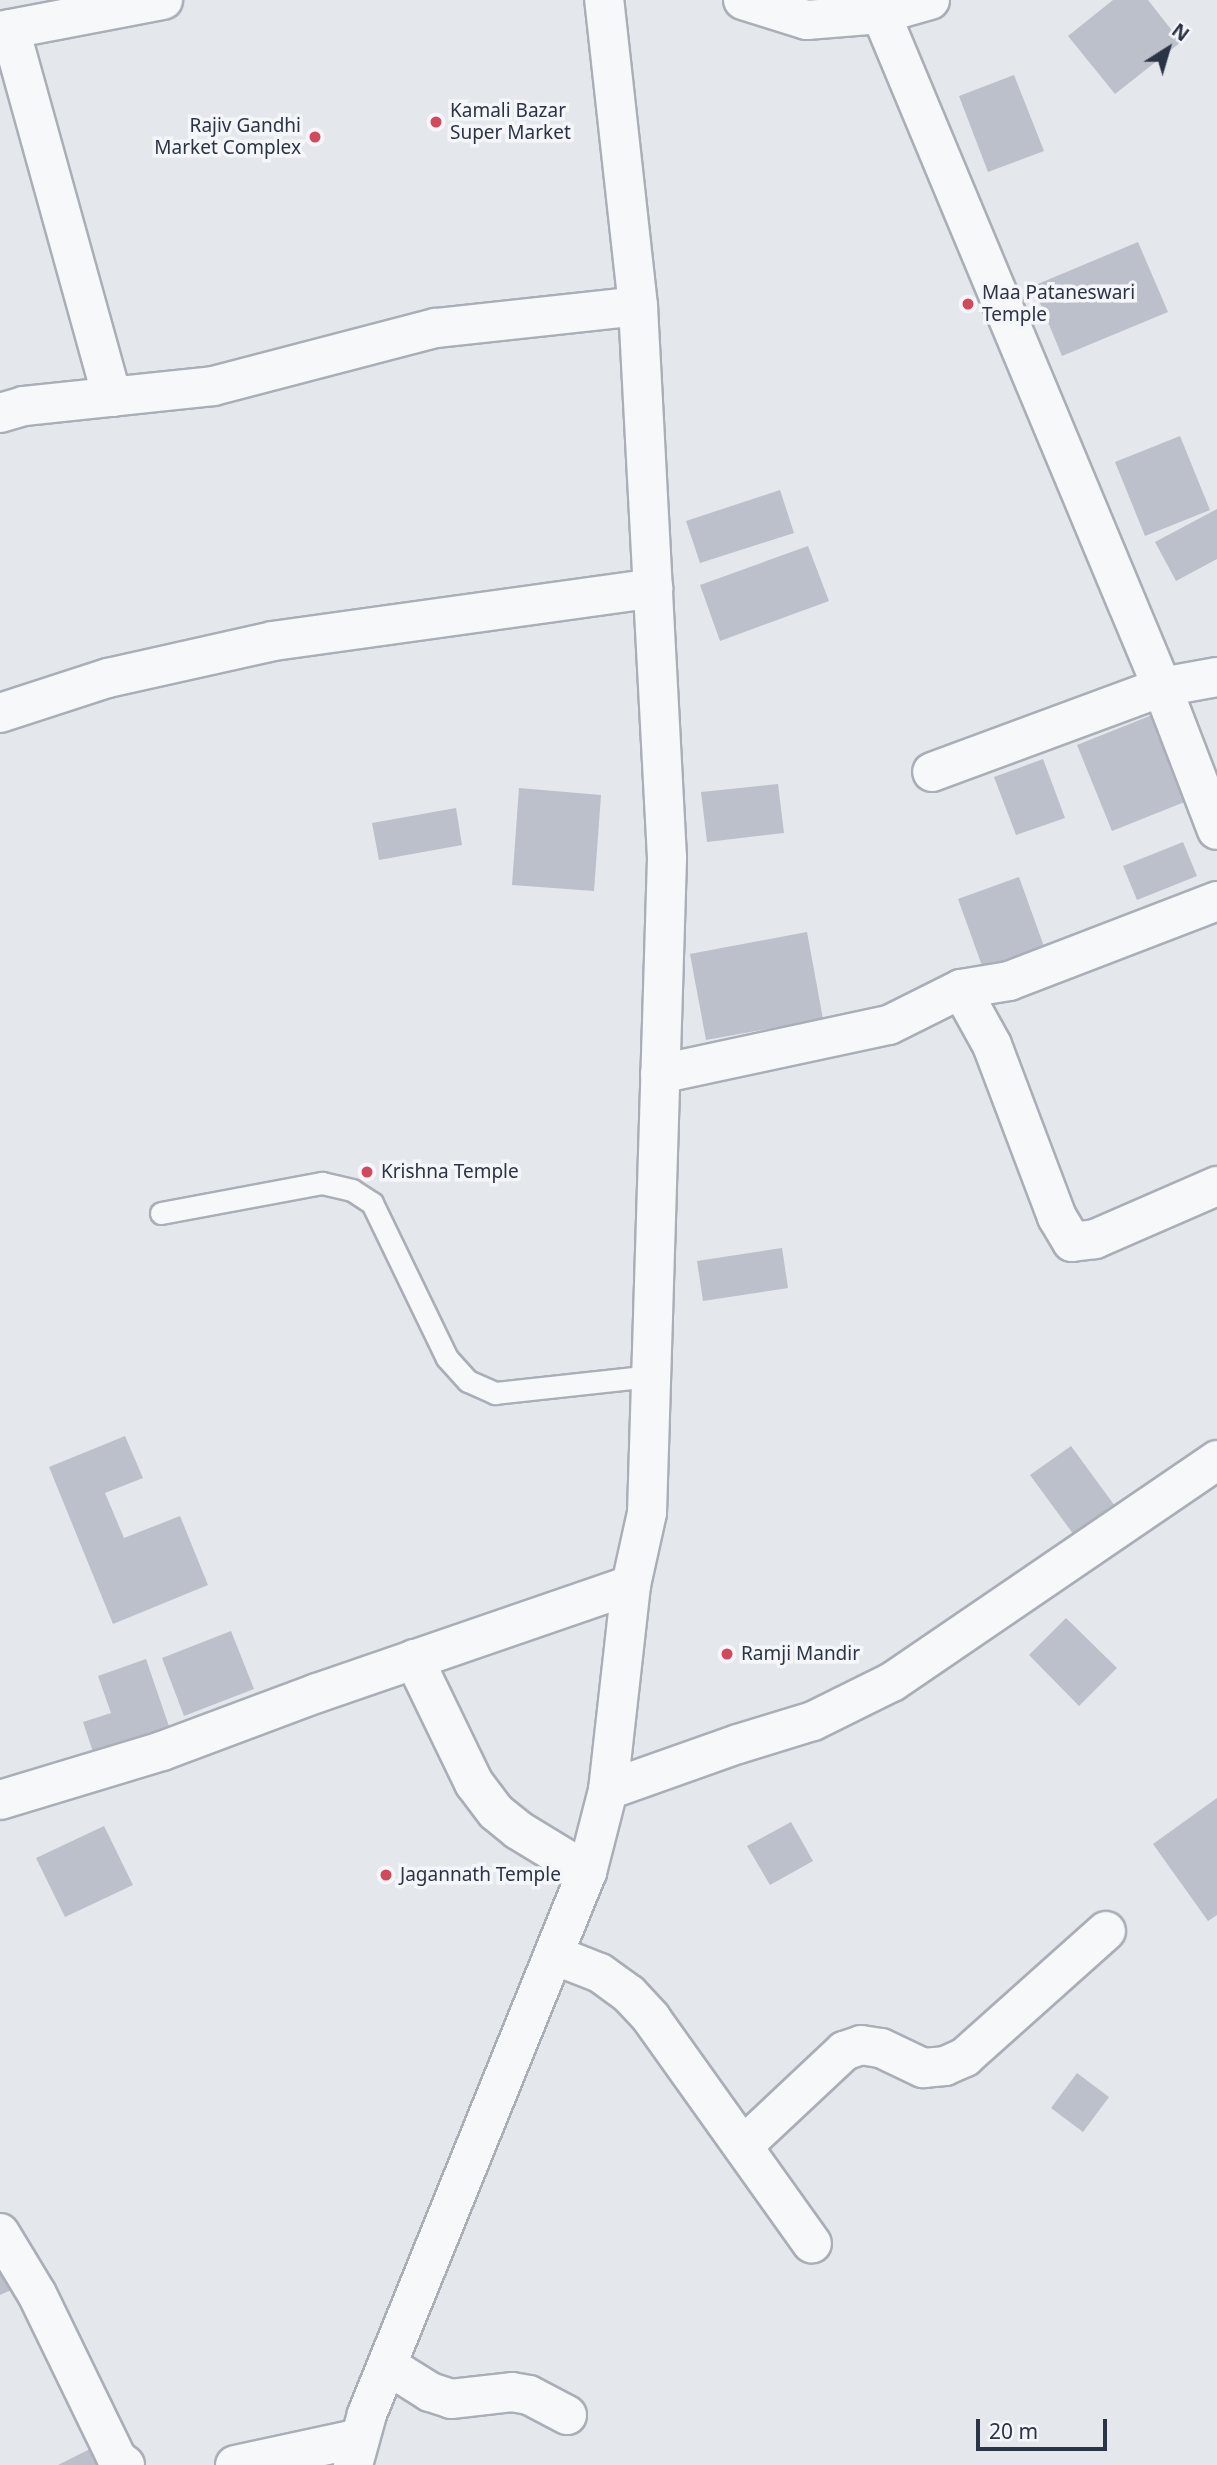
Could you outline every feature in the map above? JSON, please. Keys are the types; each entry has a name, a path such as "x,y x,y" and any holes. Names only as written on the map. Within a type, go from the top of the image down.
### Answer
{"street":[{"path":"235,2465 356,2452 387,2365 587,1872 608,1790 631,1585 647,1513 667,858 638,306 604,0"},
{"path":"743,0 807,20 881,14 930,0"},
{"path":"112,397 5,30 150,2"},
{"path":"881,14 1162,687 1217,830"},
{"path":"0,413 24,406 213,386 436,328 638,306"},
{"path":"0,713 108,678 273,641 653,588"},
{"path":"932,772 1162,687 1217,677"},
{"path":"660,1074 890,1025 961,989 1009,981 1217,901"},
{"path":"961,989 992,1045 1057,1217 1072,1242 1095,1239 1217,1186"},
{"path":"608,1790 738,1744 813,1721 892,1682 1217,1460"},
{"path":"0,1801 162,1751 631,1585"},
{"path":"414,1660 474,1783 496,1812 518,1830 587,1872"},
{"path":"743,2146 844,2051 861,2045 881,2048 923,2068 945,2067 965,2057 1105,1931"},
{"path":"554,1955 600,1973 629,1994 651,2018 812,2244"},
{"path":"0,2233 37,2294 117,2459 125,2465"},
{"path":"387,2365 430,2392 450,2399 512,2392 529,2395 567,2415"}],"lane":[{"path":"161,1213 322,1183 352,1190 372,1203 447,1358 468,1381 495,1393 651,1376"}],"building":[{"path":"1113,0 1148,0 1181,42 1115,94 1068,36"},
{"path":"1014,75 1044,151 988,172 959,96"},
{"path":"1138,242 1168,312 1062,356 1033,286"},
{"path":"1180,436 1210,510 1145,536 1115,462"},
{"path":"780,490 794,533 700,563 686,521"},
{"path":"1217,509 1217,559 1176,581 1155,542"},
{"path":"808,546 829,601 720,641 700,585"},
{"path":"1157,713 1192,799 1112,831 1077,745"},
{"path":"1043,759 1065,818 1016,835 994,777"},
{"path":"778,784 784,833 707,842 701,792"},
{"path":"519,788 601,795 594,891 512,885"},
{"path":"456,808 462,845 379,860 372,823"},
{"path":"1183,842 1197,876 1137,900 1123,866"},
{"path":"1019,877 1046,952 985,974 958,899"},
{"path":"807,932 823,1019 706,1040 690,954"},
{"path":"782,1248 788,1288 703,1301 697,1261"},
{"path":"125,1436 143,1478 105,1493 124,1538 180,1516 208,1585 113,1624 49,1467"},
{"path":"1071,1446 1123,1517 1082,1546 1030,1475"},
{"path":"1066,1618 1117,1668 1079,1706 1029,1655"},
{"path":"231,1631 254,1689 184,1716 162,1658"},
{"path":"146,1659 173,1738 97,1764 83,1722 111,1713 98,1676"},
{"path":"1217,1798 1217,1915 1208,1921 1153,1844"},
{"path":"791,1822 813,1861 770,1885 747,1846"},
{"path":"104,1826 133,1885 65,1917 36,1858"},
{"path":"1077,2073 1109,2097 1083,2132 1051,2108"},
{"path":"0,2246 22,2285 0,2295"},
{"path":"106,2441 118,2465 58,2465"}],"place":[{"name":"Kamali Bazar Super Market","path":"436,122"},
{"name":"Rajiv Gandhi Market Complex","path":"315,137"},
{"name":"Maa Pataneswari Temple","path":"968,304"},
{"name":"Krishna Temple","path":"367,1172"},
{"name":"Ramji Mandir","path":"727,1654"},
{"name":"Jagannath Temple","path":"386,1875"}]}
